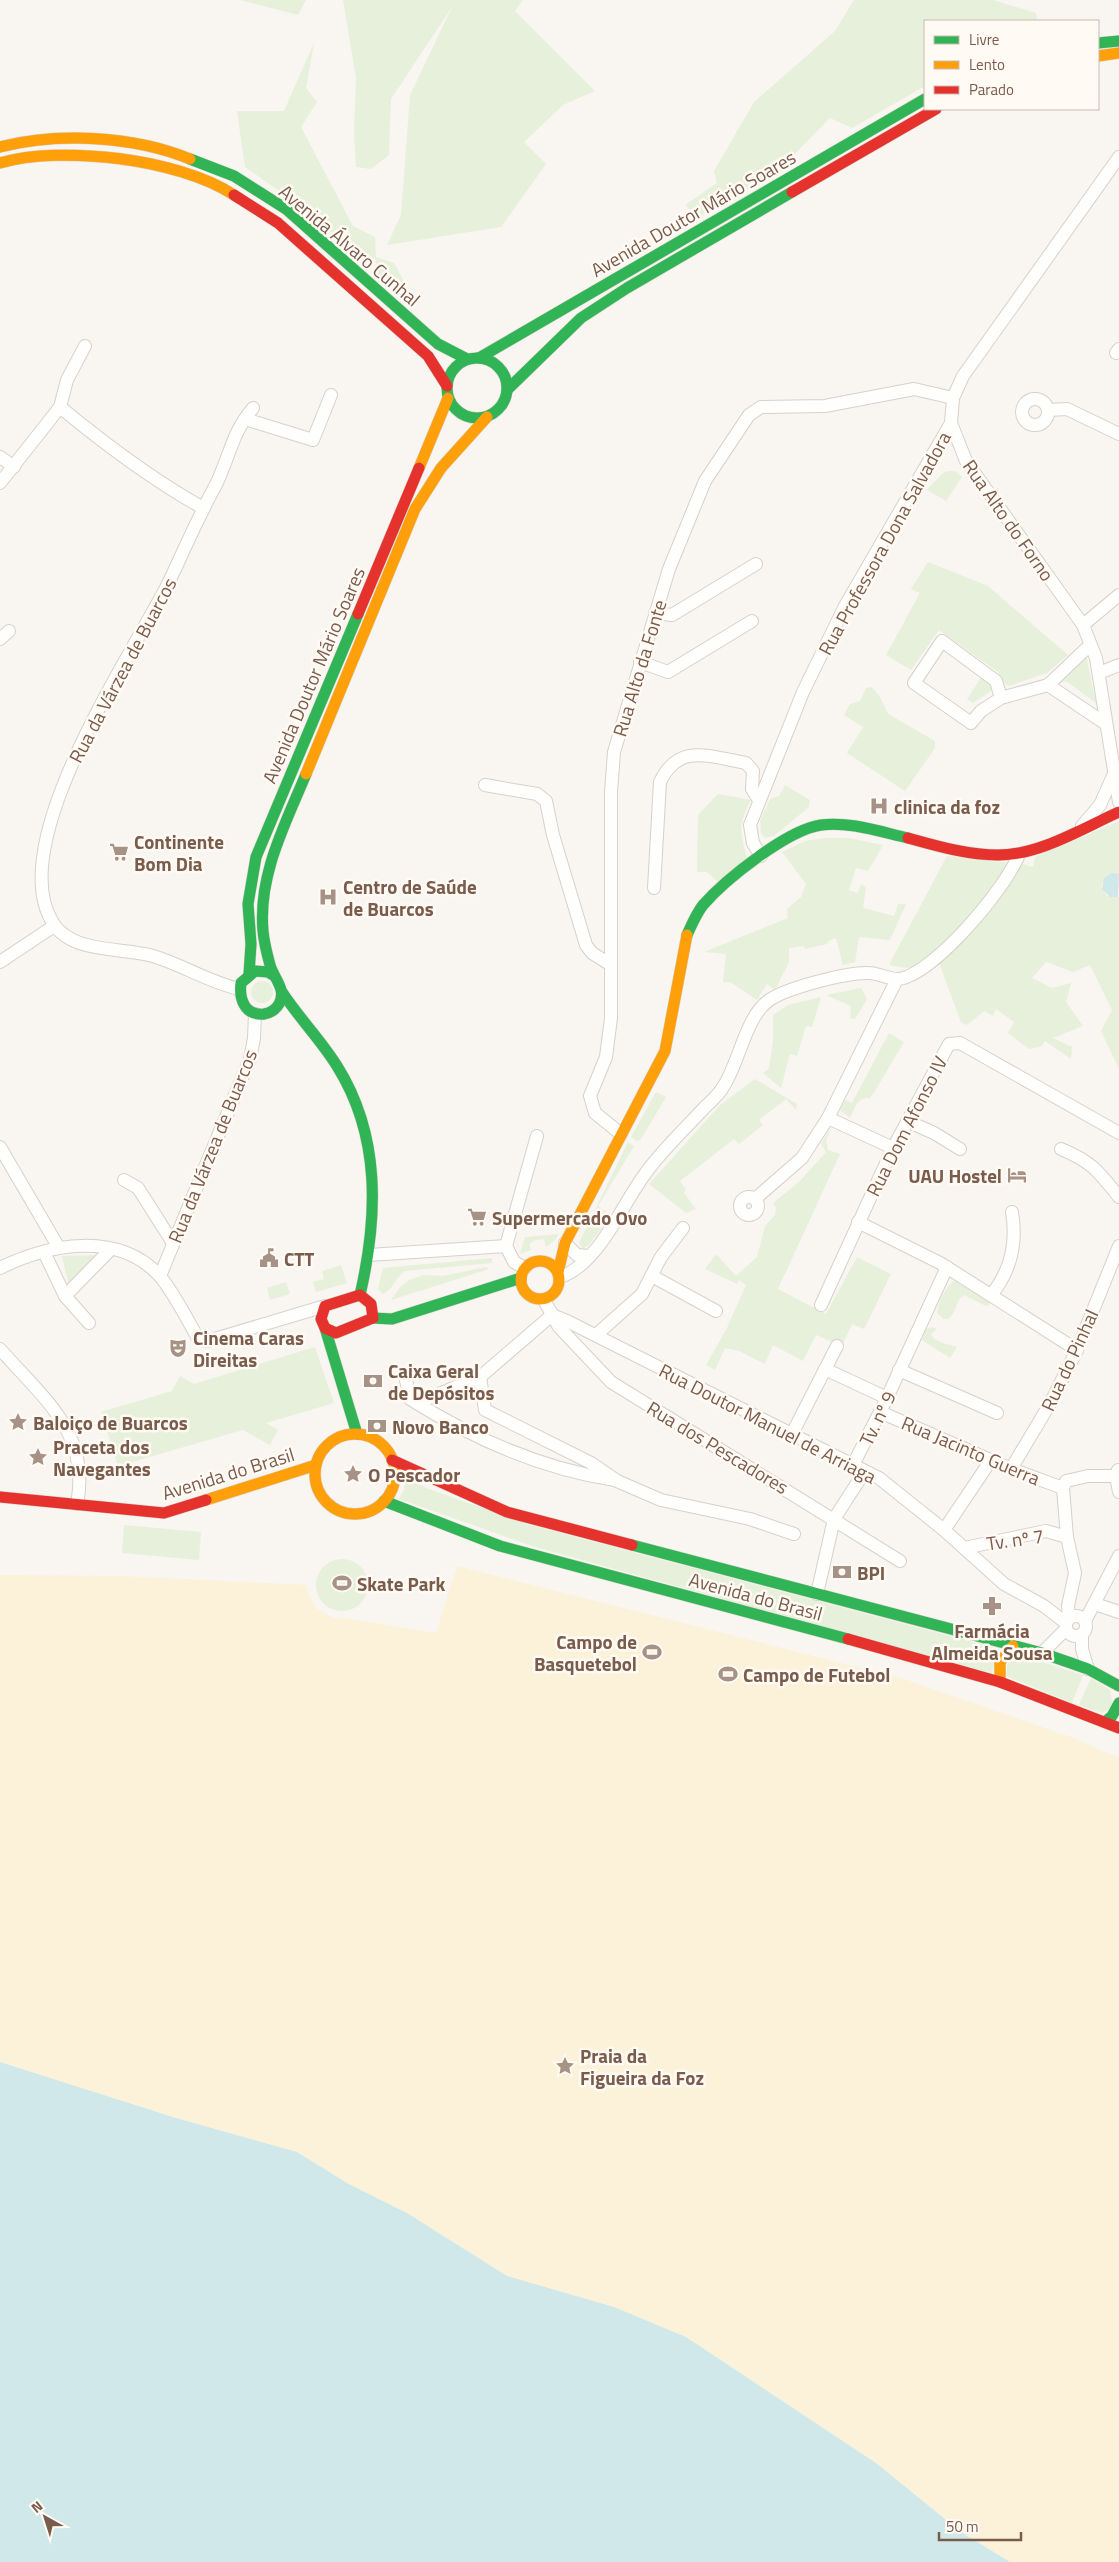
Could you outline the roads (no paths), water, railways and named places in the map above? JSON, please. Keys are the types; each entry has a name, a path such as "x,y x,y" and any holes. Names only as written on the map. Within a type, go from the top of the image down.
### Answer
{"main road":[{"path":"1099,44 1119,41"},
{"path":"1099,56 1119,53"},
{"name":"Avenida Doutor Mário Soares","path":"473,359 924,101"},
{"name":"Avenida Doutor Mário Soares","path":"507,390 581,318 619,293 934,110"},
{"name":"Avenida Álvaro Cunhal","path":"0,148 12,144 89,137 173,152 234,176 286,209 438,344 473,359"},
{"name":"Avenida Álvaro Cunhal","path":"0,163 17,158 94,154 170,168 227,190 278,223 428,356 447,392"},
{"path":"473,359 490,361 500,368 506,378 507,390 504,401 497,411 487,417 475,418 463,415 454,408 447,392 450,375 457,365 473,359"},
{"name":"Avenida Doutor Mário Soares","path":"249,974 251,944 248,904 256,857 447,392"},
{"name":"Avenida Doutor Mário Soares","path":"274,975 265,942 263,921 264,893 271,860 415,509 441,468 487,417"},
{"path":"523,1273 523,1290 527,1295 544,1300 558,1289 565,1243 665,1051 671,1032 683,946 694,919 709,899 779,840 807,827 839,824 967,853 1019,854 1077,830 1118,810"},
{"path":"297,1016 268,1013 255,1014 241,1002 240,983 249,974 261,971 274,975 297,1016 337,1067 351,1092 362,1120 373,1179 374,1210 368,1256 360,1295"},
{"path":"268,1013 278,1004 282,992"},
{"path":"325,1328 336,1333 373,1318 392,1318 523,1273 565,1243"},
{"path":"540,1261 551,1264 559,1275"},
{"path":"357,1434 335,1357 321,1319 325,1306 360,1295 366,1296 373,1306 373,1318"},
{"path":"335,1357 347,1330"},
{"path":"357,1434 378,1442 392,1460 395,1476 393,1485 384,1501 366,1512 352,1513 338,1510 327,1502 319,1490 315,1477 319,1456 329,1444 342,1436 357,1434"},
{"name":"Avenida do Brasil","path":"392,1460 507,1512 1042,1653 1088,1669 1119,1687"},
{"name":"Avenida do Brasil","path":"0,1497 164,1512 316,1465"},
{"name":"Avenida do Brasil","path":"384,1501 500,1546 906,1654 1000,1682 1119,1728"},
{"path":"1000,1682 998,1667 1004,1654 1013,1646"},
{"path":"1105,1722 1112,1716 1119,1703"}],"street":[{"name":"Rua Alto do Forno","path":"1118,810 1110,806 1113,783 1099,673 1083,625 966,461 951,423 953,398 963,376 1119,157"},
{"path":"0,483 60,407 67,380 85,346"},
{"name":"Rua Alto da Fonte","path":"621,1134 595,1112 590,1096 606,1057 611,1018 610,792 614,752 669,568 705,481 748,415 761,407 825,406 914,389 953,398"},
{"path":"245,419 313,440 331,395"},
{"path":"60,407 109,448 150,477 203,508"},
{"name":"Rua da Várzea de Buarcos","path":"54,926 44,908 41,891 50,824 58,799 84,736 168,584 221,474 232,441 253,408"},
{"path":"1048,410 1067,409 1119,434"},
{"name":"Rua Professora Dona Salvadora","path":"761,856 752,843 750,824 803,692 844,606 951,423"},
{"path":"0,457 14,467"},
{"path":"655,613 672,615 756,564"},
{"path":"1083,625 1119,595"},
{"path":"640,662 668,672 752,621"},
{"path":"1002,698 996,681 942,641 914,683 972,722 981,711 1002,698 1048,686 1090,645"},
{"path":"1099,673 1119,664"},
{"path":"1048,686 1106,724"},
{"path":"654,888 660,782 666,768 676,760 690,754 746,762 753,771 752,789 759,800"},
{"path":"1077,830 1090,818 1113,783"},
{"path":"485,785 537,794 546,801 551,830 586,944 592,954 611,965"},
{"path":"559,1275 575,1270 589,1256 617,1219 645,1174 723,1087 755,1018 766,1002 782,992 800,986 867,973 897,979 920,971 942,953 978,914 1015,865 1019,854"},
{"path":"0,962 54,926 67,936 83,944 152,956 180,966 216,984 239,989"},
{"path":"755,1198 802,1158 828,1118 897,979"},
{"name":"Rua da Várzea de Buarcos","path":"160,1276 250,1059 254,1038 255,1014"},
{"name":"Rua Dom Afonso IV","path":"821,1305 906,1121 949,1044 960,1043 1119,1133"},
{"path":"828,1118 893,1148"},
{"path":"906,1121 934,1133 960,1149"},
{"path":"523,1273 514,1262 506,1246 520,1190 537,1136"},
{"path":"0,1147 59,1248"},
{"path":"1061,1149 1084,1158 1099,1170 1119,1197"},
{"path":"124,1180 138,1188 173,1243"},
{"path":"991,1295 999,1285 1014,1248 1012,1212"},
{"path":"858,1222 947,1267 1077,1350"},
{"path":"596,1335 642,1294 661,1257 683,1228"},
{"path":"565,1243 576,1255 589,1256"},
{"path":"0,1268 22,1257 77,1245 111,1249 138,1257 160,1276 199,1340 208,1341 325,1306"},
{"path":"368,1256 506,1246"},
{"name":"Rua do Pinhal","path":"1011,1469 1052,1402 1077,1350 1119,1246"},
{"path":"64,1296 111,1249"},
{"path":"44,1252 64,1296 89,1323"},
{"name":"Tv. nº 9","path":"853,1465 887,1398 947,1267"},
{"path":"652,1276 716,1311"},
{"name":"Rua dos Pescadores","path":"544,1300 558,1327 611,1382 834,1518 900,1561"},
{"path":"417,1403 480,1377 552,1315"},
{"name":"Rua Doutor Manuel de Arriaga","path":"552,1315 596,1335 879,1478 944,1530 1004,1584 1044,1606 1067,1623"},
{"path":"792,1434 837,1346"},
{"path":"0,1350 60,1417 69,1432 80,1466 81,1485 77,1504"},
{"path":"825,1369 887,1398"},
{"path":"900,1370 997,1413"},
{"path":"480,1377 484,1410 591,1463 617,1481 661,1500 750,1519 794,1534"},
{"path":"406,1380 410,1399 476,1435 512,1452 582,1475 617,1481"},
{"name":"Rua Jacinto Guerra","path":"880,1412 1011,1469 1063,1488"},
{"path":"944,1530 991,1460"},
{"path":"817,1594 834,1518 865,1471"},
{"path":"1082,1634 1072,1636 1067,1623 1068,1606 1075,1573 1067,1537 1063,1488 1066,1481 1118,1472 1119,1492"},
{"name":"Tv. nº 7","path":"964,1548 1046,1531 1067,1537"},
{"path":"1088,1669 1082,1649 1082,1634 1086,1629 1085,1621 1119,1556"},
{"path":"1095,1604 1118,1611"},
{"path":"1042,1653 1067,1623 1077,1616 1085,1621"}],"water":[{"path":"1111,873 1119,874 1118,897 1110,897 1102,889 1104,878"},
{"path":"0,2062 176,2118 297,2152 347,2183 407,2213 507,2276 614,2307 686,2337 876,2463 961,2532 1010,2562 0,2562"}],"place":[{"name":"clinica da foz","path":"879,806"},
{"name":"Continente Bom Dia","path":"119,852"},
{"name":"Centro de Saúde de Buarcos","path":"328,897"},
{"name":"UAU Hostel","path":"1017,1175"},
{"name":"Supermercado Ovo","path":"477,1217"},
{"name":"CTT","path":"269,1258"},
{"name":"Cinema Caras Direitas","path":"178,1348"},
{"name":"Caixa Geral de Depósitos","path":"373,1381"},
{"name":"Baloiço de Buarcos","path":"18,1422"},
{"name":"Novo Banco","path":"377,1426"},
{"name":"Praceta dos Navegantes","path":"38,1457"},
{"name":"O Pescador","path":"353,1474"},
{"name":"BPI","path":"842,1572"},
{"name":"Skate Park","path":"342,1583"},
{"name":"Farmácia Almeida Sousa","path":"992,1606"},
{"name":"Campo de Basquetebol","path":"652,1652"},
{"name":"Campo de Futebol","path":"728,1674"},
{"name":"Praia da Figueira da Foz","path":"565,2066"}]}
